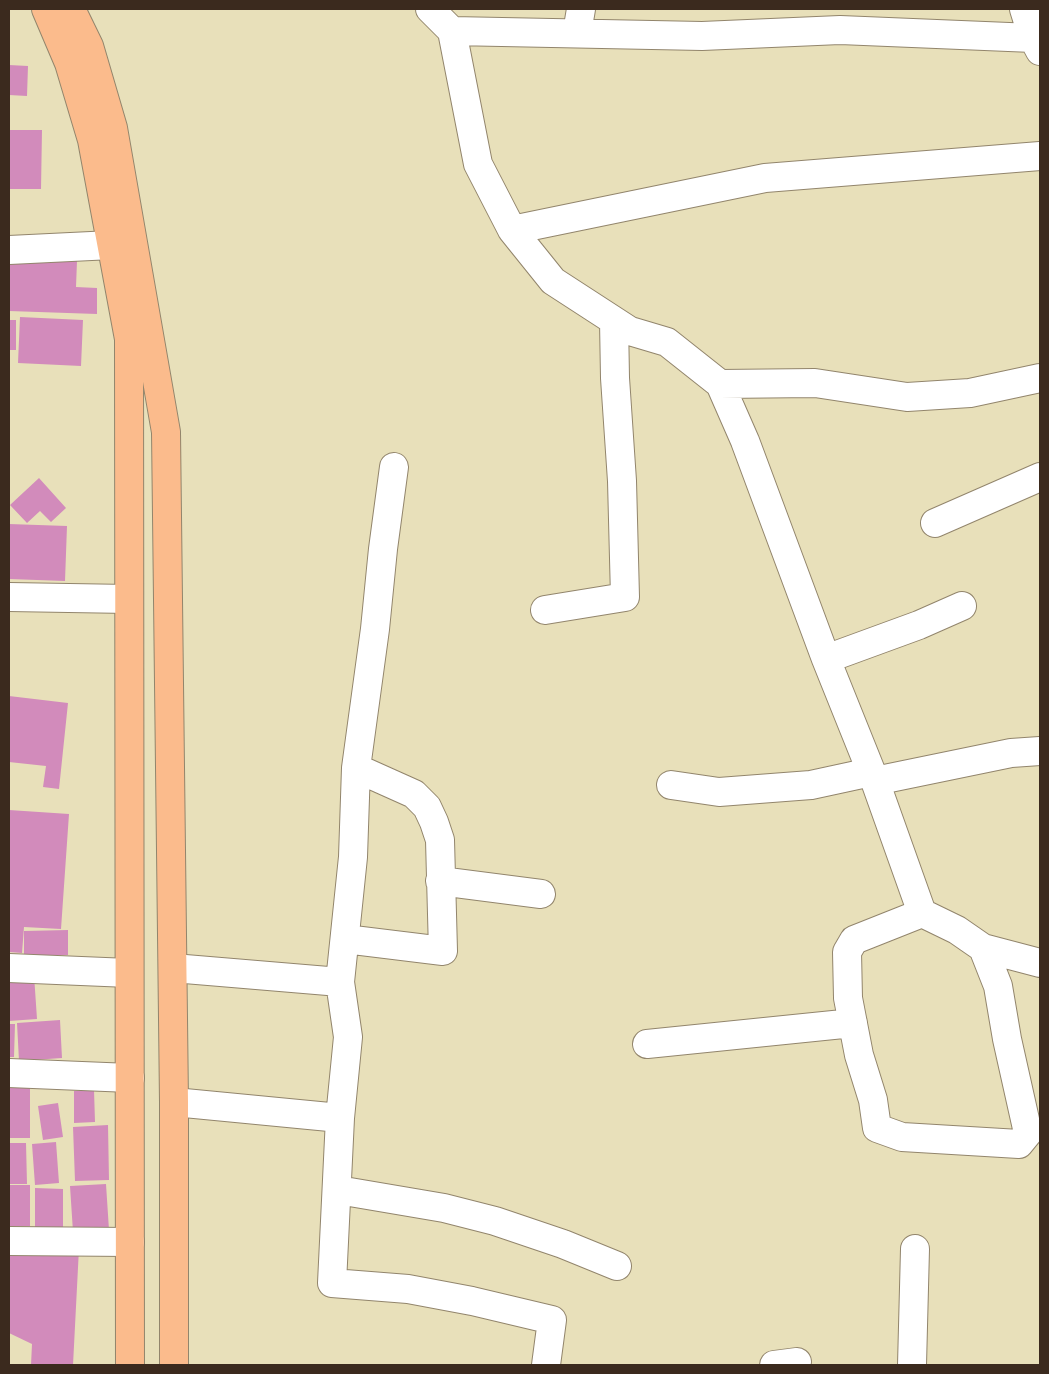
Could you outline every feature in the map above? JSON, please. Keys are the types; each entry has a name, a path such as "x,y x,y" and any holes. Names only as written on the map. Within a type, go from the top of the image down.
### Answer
{"main road":[{"path":"46,9 69,63 92,140 128,339 130,1365"},
{"path":"70,9 89,46 113,128 166,432 174,1102 174,1365"}],"street":[{"path":"430,9 452,31 478,164 512,230 553,280 630,331 667,342 720,384 745,441 826,659 873,776 922,913 957,930 983,948 1040,963"},
{"path":"452,31 529,21 579,21 702,36 840,30 1037,45 1024,9"},
{"path":"512,230 765,178 1040,156"},
{"path":"9,250 112,245"},
{"path":"545,610 625,597 622,481 615,378 614,321"},
{"path":"720,384 815,383 907,397 970,393 1040,378"},
{"path":"394,467 356,768 353,856 340,982 348,1037 340,1118 332,1283 408,1289 472,1301 552,1320 546,1365"},
{"path":"935,523 1040,477"},
{"path":"9,597 129,599"},
{"path":"826,659 919,625 962,606"},
{"path":"671,785 720,792 811,785 1011,753 1040,751"},
{"path":"345,939 443,951 440,840 427,807 414,794 356,768"},
{"path":"440,882 541,894"},
{"path":"922,913 854,940 847,952 848,998 859,1055 873,1100 877,1128 902,1137 1020,1144 1028,1133 1007,1039 998,986 983,948"},
{"path":"9,968 130,973"},
{"path":"172,968 340,982"},
{"path":"647,1044 853,1023"},
{"path":"9,1073 130,1078"},
{"path":"174,1102 340,1118"},
{"path":"338,1190 444,1208 495,1221 556,1241 617,1266"},
{"path":"9,1241 130,1242"},
{"path":"912,1365 915,1248"}],"building":[{"path":"9,65 28,66 27,96 9,95"},
{"path":"9,130 42,130 41,189 9,189"},
{"path":"9,259 77,261 76,287 97,288 97,314 9,311"},
{"path":"20,317 83,320 81,366 18,363"},
{"path":"9,320 16,320 16,350 9,350"},
{"path":"39,478 66,508 51,522 40,511 27,523 10,505"},
{"path":"9,524 67,526 65,581 9,579"},
{"path":"9,696 68,703 59,789 43,787 46,766 9,762"},
{"path":"9,810 69,814 61,929 24,927 22,953 9,952"},
{"path":"68,930 68,955 24,956 24,931"},
{"path":"34,975 37,1019 9,1021 9,977"},
{"path":"60,1020 62,1058 19,1061 17,1023"},
{"path":"9,1024 15,1024 14,1057 9,1057"},
{"path":"9,1086 30,1086 30,1138 9,1138"},
{"path":"94,1090 95,1122 74,1123 74,1091"},
{"path":"58,1103 63,1137 43,1140 38,1106"},
{"path":"108,1125 109,1180 75,1181 73,1127"},
{"path":"56,1142 59,1183 35,1185 32,1144"},
{"path":"9,1143 26,1143 27,1184 9,1184"},
{"path":"106,1184 109,1230 73,1232 70,1186"},
{"path":"9,1185 30,1185 30,1226 9,1226"},
{"path":"35,1188 63,1189 63,1231 35,1230"},
{"path":"9,1245 79,1248 73,1365 31,1365 32,1344 9,1333"}]}
